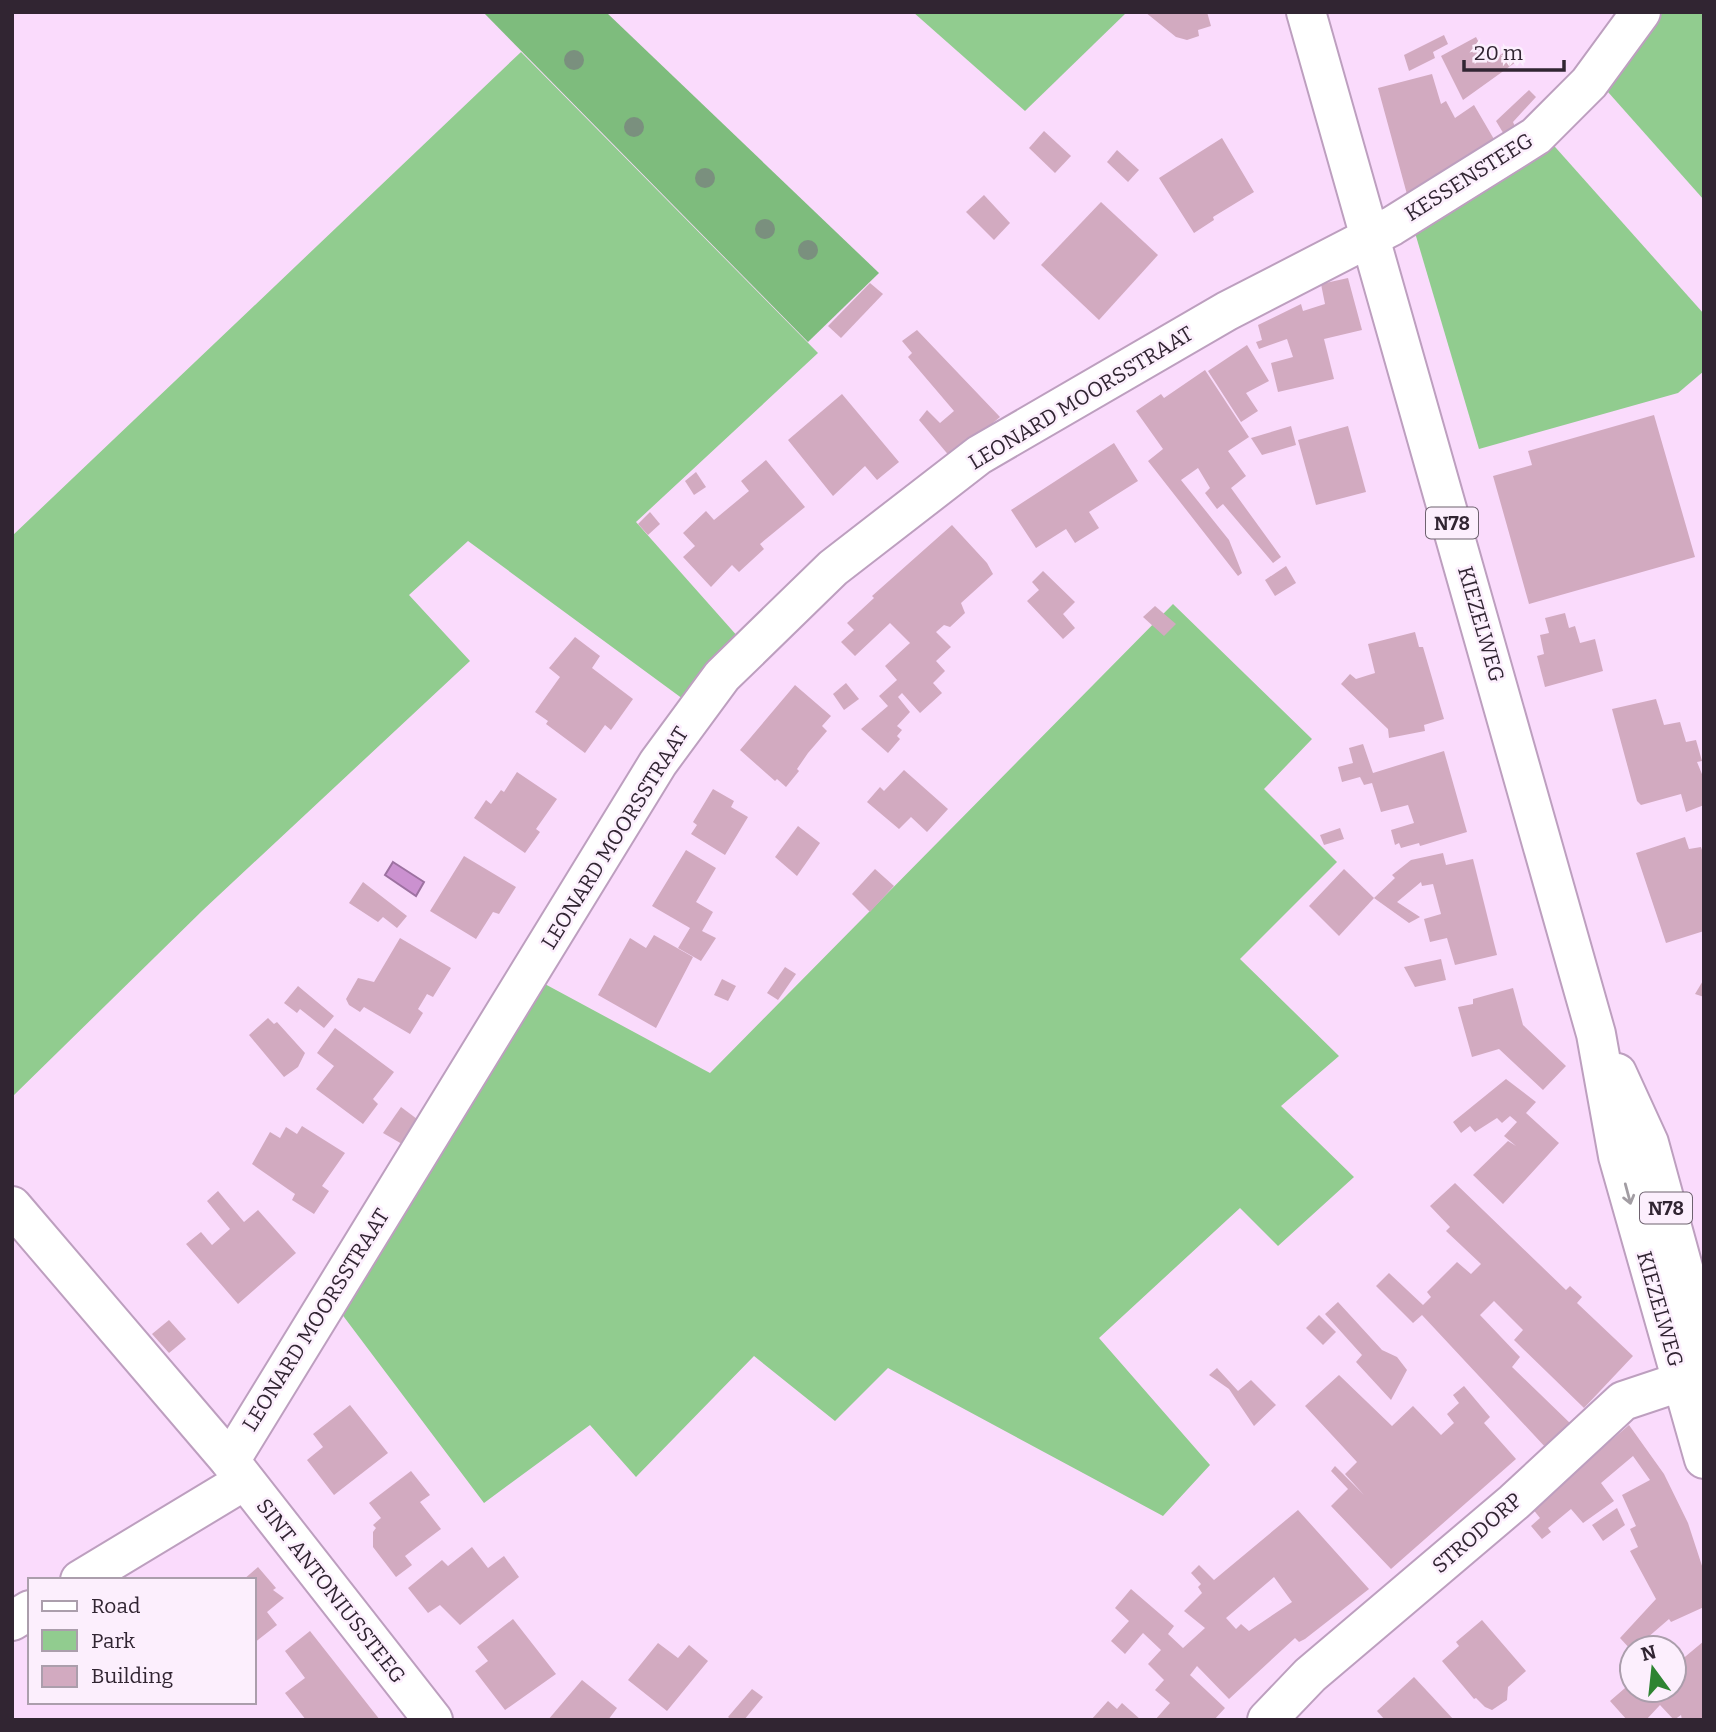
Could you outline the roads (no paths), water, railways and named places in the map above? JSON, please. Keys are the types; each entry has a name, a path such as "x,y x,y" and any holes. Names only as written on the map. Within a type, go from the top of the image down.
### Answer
{"street":[{"name":"KIEZELWEG","path":"1306,12 1596,1034 1649,1143 1680,1273 1704,1344"},
{"name":"KESSENSTEEG","path":"1371,236 1536,135 1589,83 1641,12"},
{"name":"LEONARD MOORSSTRAAT","path":"237,1471 658,763 722,676 833,568 979,455 1227,311 1371,236"},
{"name":"SINT ANTONIUSSTEEG","path":"12,1206 237,1471 433,1720"},
{"name":"KIEZELWEG","path":"1680,1273 1704,1458"},
{"name":"STRODORP","path":"1266,1720 1310,1675 1514,1503 1623,1401 1692,1377"},
{"path":"83,1578 237,1471"},
{"path":"12,1621 28,1611"}]}
